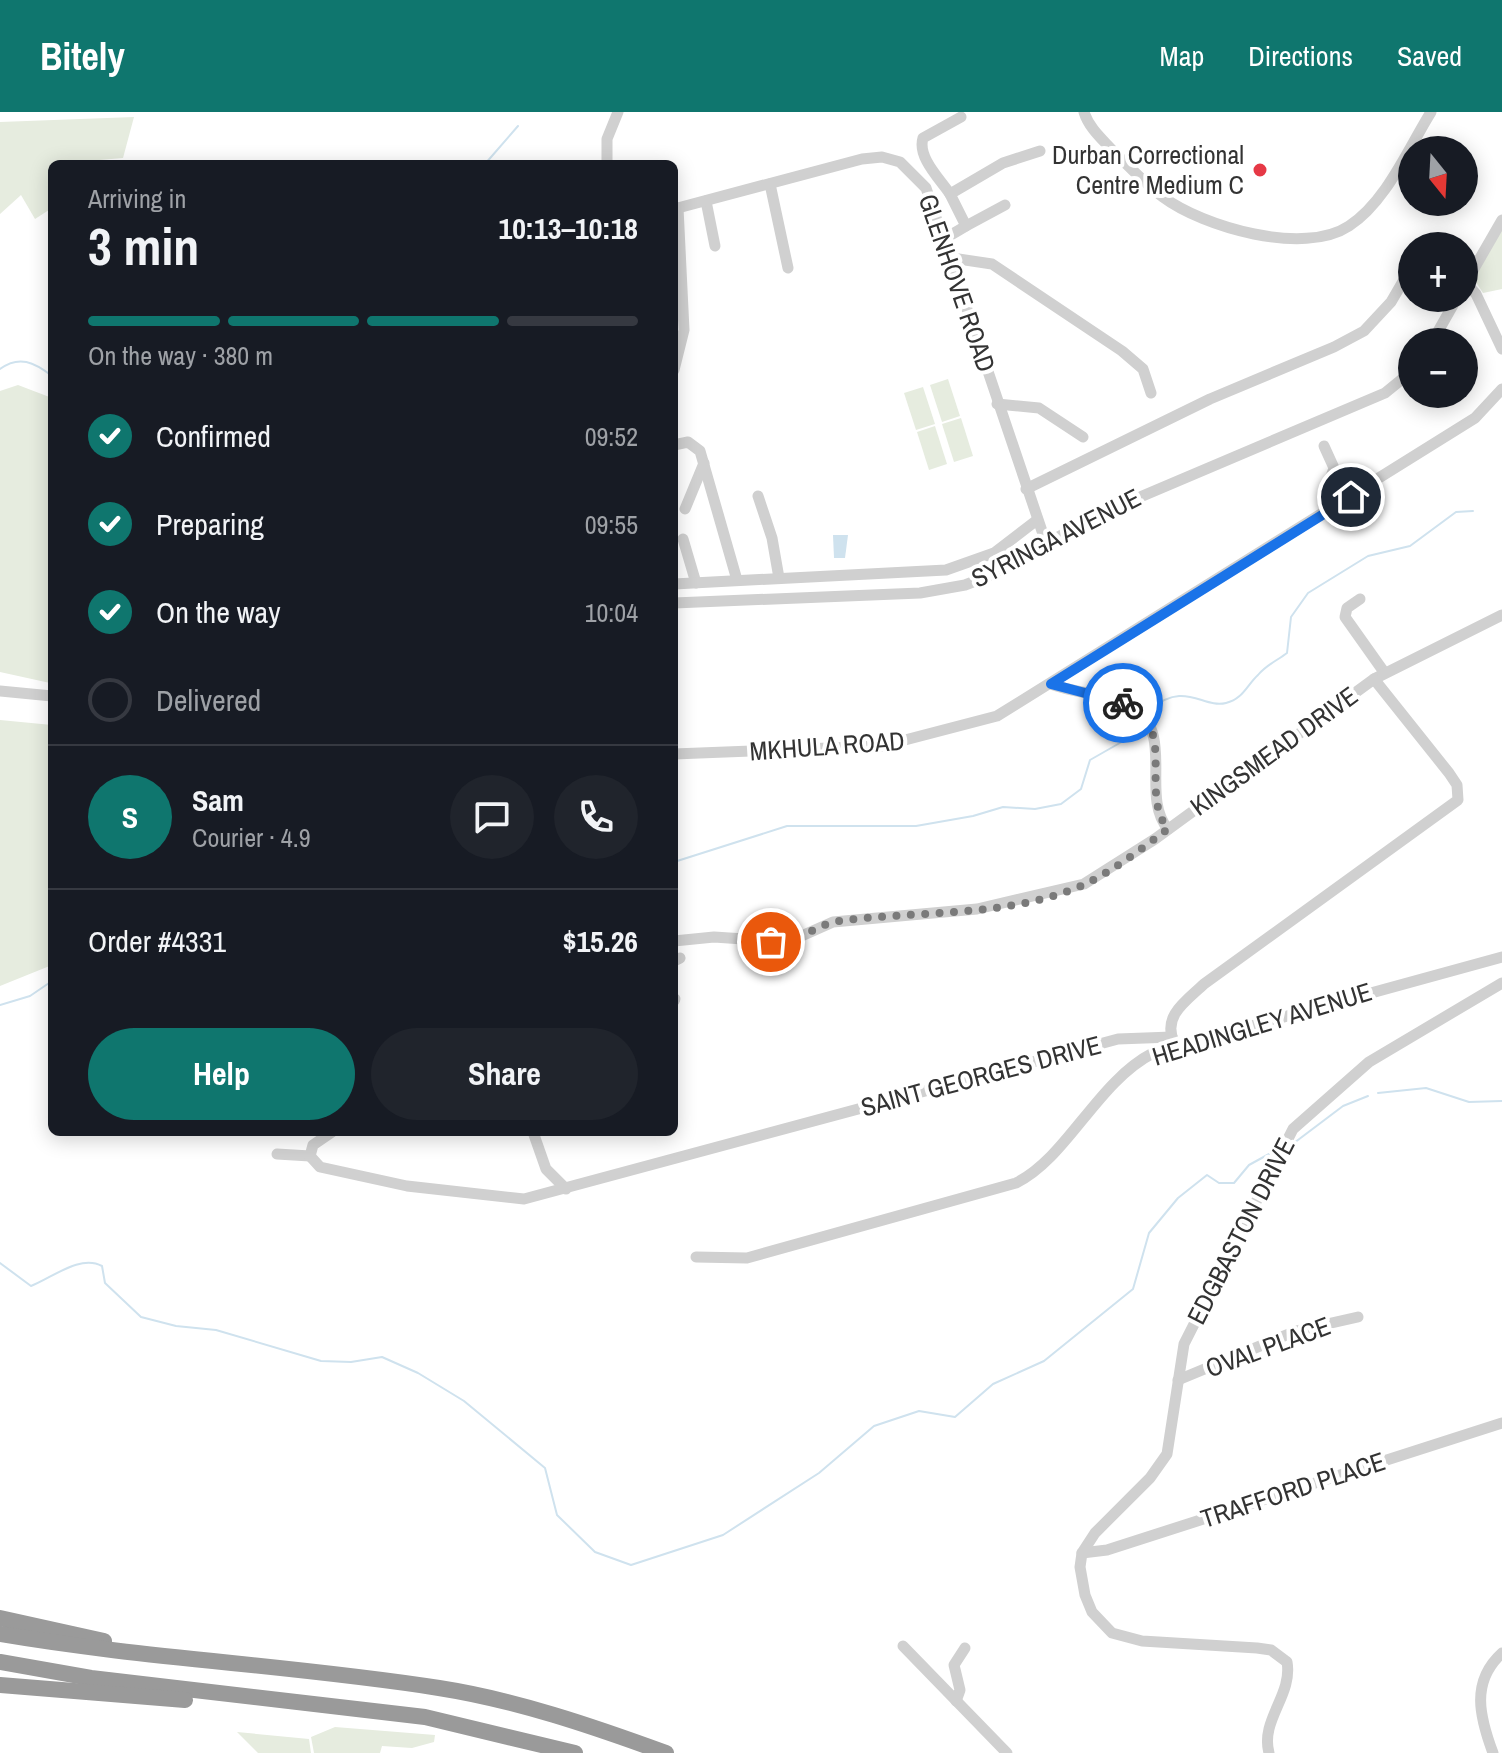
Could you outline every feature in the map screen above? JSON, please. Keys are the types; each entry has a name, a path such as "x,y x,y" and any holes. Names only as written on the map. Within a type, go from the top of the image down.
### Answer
{"highway":[{"path":"0,1618 103,1641 179,1651 239,1666"},
{"path":"0,1634 122,1654 442,1688 576,1721 666,1753"},
{"path":"0,1662 91,1678 425,1717 575,1753"},
{"path":"0,1685 185,1700 270,1699"}],"street":[{"path":"607,160 607,139 618,112"},
{"path":"1084,112 1093,129 1117,155 1164,198 1183,209 1238,230 1313,240 1348,228 1361,217 1378,198 1431,112"},
{"path":"961,117 923,138 921,143 923,154 950,194 966,226"},
{"path":"950,194 1003,163 1026,159 1040,151"},
{"name":"GLENHOVE ROAD","path":"678,208 862,159 882,157 900,162 926,188 1046,543"},
{"path":"770,184 788,268"},
{"path":"706,201 715,246"},
{"path":"944,239 1005,205"},
{"path":"1478,262 1502,220"},
{"path":"952,258 992,264 1122,351 1143,369 1151,393"},
{"path":"678,289 679,330"},
{"path":"1026,489 1210,399 1334,347 1364,331 1398,290"},
{"path":"1478,298 1502,349"},
{"name":"SYRINGA AVENUE","path":"678,603 941,590 980,580 1046,543 1161,486 1385,393 1398,382"},
{"name":"MKHULA ROAD","path":"678,754 882,746 911,742 997,716 1475,418 1502,389"},
{"path":"997,404 1039,408 1083,437"},
{"path":"678,445 694,444 704,463 737,580"},
{"path":"1324,446 1334,468 1327,488 1346,490 1351,497"},
{"path":"685,509 704,463"},
{"path":"758,496 772,538 779,578"},
{"path":"678,584 890,576 946,570 994,553 1037,520"},
{"path":"683,539 696,583"},
{"path":"1174,1041 1169,1027 1172,1016 1212,977 1458,800 1457,785 1379,676 1344,614 1360,599"},
{"name":"KINGSMEAD DRIVE","path":"678,941 714,937 788,942 833,922 1020,902 1084,884 1168,829 1379,676 1502,615"},
{"path":"1051,684 1125,704 1145,717 1153,735 1159,809 1168,829"},
{"path":"0,691 48,696"},
{"name":"HEADINGLEY AVENUE","path":"696,1257 747,1258 1016,1183 1036,1169 1120,1076 1174,1041 1502,957"},
{"name":"EDGBASTON DRIVE","path":"1082,1553 1095,1533 1150,1478 1167,1454 1184,1344 1293,1129 1369,1062 1502,983"},
{"name":"SAINT GEORGES DRIVE","path":"277,1154 310,1156 320,1167 358,1176 466,1194 524,1199 1118,1039 1174,1041"},
{"path":"310,1156 313,1145 326,1136"},
{"path":"534,1136 546,1169 566,1189"},
{"name":"OVAL PLACE","path":"1178,1380 1296,1331 1358,1317"},
{"name":"TRAFFORD PLACE","path":"1082,1553 1107,1550 1502,1423"},
{"path":"1082,1553 1080,1567 1085,1595 1092,1612 1112,1633 1142,1641 1271,1650 1287,1662 1286,1687 1267,1733 1269,1753"},
{"path":"903,1646 1007,1753"},
{"path":"956,1701 960,1690 954,1665 965,1648"},
{"path":"1493,1753 1479,1708 1480,1691 1500,1660"}],"shaded area":[{"path":"134,117 123,158 48,160 48,211 35,219 21,195 0,214 0,122"},
{"path":"1502,223 1502,289 1483,293 1478,285 1478,265"},
{"path":"948,379 960,416 942,422 930,385"},
{"path":"18,385 48,396 48,683 0,672 0,391"},
{"path":"923,387 935,424 916,430 904,393"},
{"path":"961,418 973,456 954,462 942,424"},
{"path":"935,426 947,464 929,470 917,432"},
{"path":"0,720 48,725 48,967 0,986"},
{"path":"335,1727 435,1735 434,1742 412,1748 382,1746 380,1753 314,1753 311,1737"},
{"path":"237,1732 309,1739 311,1753 258,1753"}],"water":[{"path":"833,535 848,535 845,558 834,558"}],"waterway":[{"path":"488,160 518,126"},
{"path":"0,369 20,361 48,373"},
{"path":"1151,709 1174,697 1193,697 1218,704 1237,698 1265,668 1287,653 1291,617 1308,593 1368,556 1410,546 1456,512 1473,511"},
{"path":"678,861 787,826 916,826 1003,807 1035,809 1061,804 1081,789 1090,760 1125,740 1139,720"},
{"path":"0,1005 30,996 48,984"},
{"path":"1378,1093 1426,1088 1469,1102 1502,1101"},
{"path":"1290,1146 1343,1106 1368,1096"},
{"path":"0,1263 31,1286 66,1268 93,1263 102,1266 105,1283 141,1317 176,1326 216,1330 321,1361 351,1362 382,1357 418,1373 464,1401 545,1468 557,1515 595,1552 631,1565 723,1535 819,1473 874,1426 919,1411 955,1417 993,1384 1044,1361 1133,1289 1149,1233 1178,1198 1207,1175 1219,1183 1234,1183 1249,1165 1269,1154"}],"way so far":[{"path":"771,942 788,942 833,922 850,919 977,909 1071,890 1130,856 1168,829 1159,809 1150,725 1132,706 1123,703"}],"place":[{"name":"Durban Correctional Centre Medium C","path":"1260,170"}],"route":[{"path":"1123,703 1051,684 1351,497"}]}
